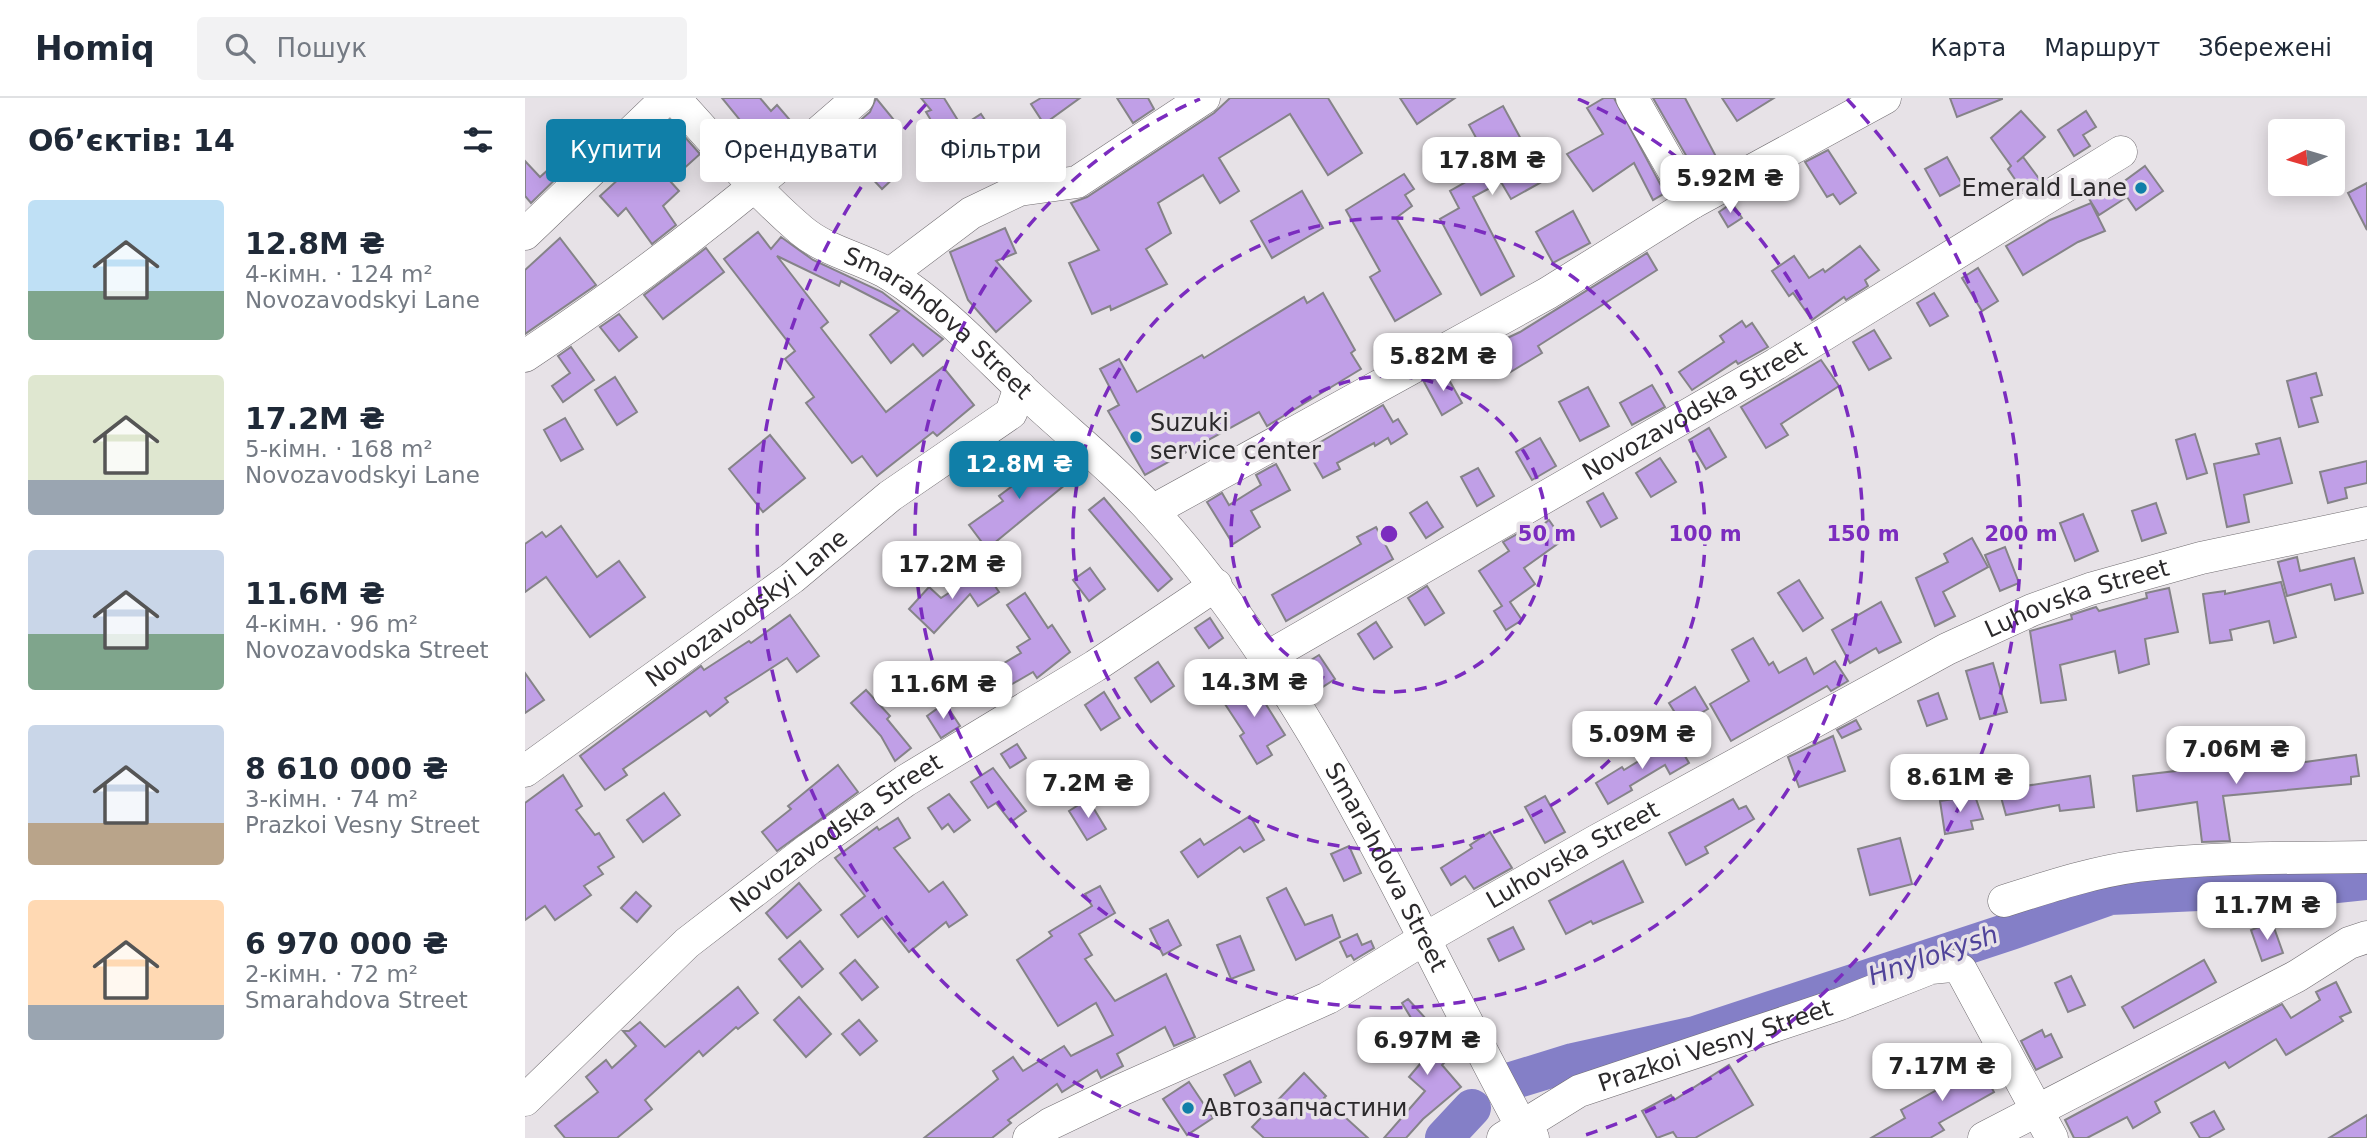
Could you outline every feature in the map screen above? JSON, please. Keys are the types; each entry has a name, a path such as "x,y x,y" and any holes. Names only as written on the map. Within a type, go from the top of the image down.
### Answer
{"street":[{"path":"525,234 667,98"},
{"name":"Smarahdova Street","path":"674,98 803,232 851,259 890,274 941,313 1152,511 1216,585 1342,780 1424,939 1519,1134"},
{"path":"525,356 592,312 758,187 858,98"},
{"path":"890,274 971,213 1019,190 1077,183 1204,98"},
{"path":"1632,98 1692,204"},
{"path":"1152,511 1548,293 1692,204 1885,98"},
{"name":"Novozavodska Street","path":"1264,659 1776,364 2121,152"},
{"name":"Novozavodskyi Lane","path":"525,771 793,578 890,496 1011,413 1020,387"},
{"name":"Luhovska Street","path":"1029,1138 1050,1124 1121,1090 1328,999 1424,939 1947,649 2032,610 2090,589 2201,558 2367,523"},
{"name":"Novozavodska Street","path":"525,1100 687,943 809,849 905,780 1095,666 1216,585"},
{"path":"2004,901 2054,885 2138,866 2286,858 2367,857"},
{"path":"1984,1138 2297,976 2349,943 2367,937"},
{"name":"Prazkoi Vesny Street","path":"1519,1134 1579,1091 1840,1004 1941,965 1961,970 2052,1138"}],"building":[{"path":"722,98 760,98 771,111 777,105 789,119 739,119"},
{"path":"876,98 893,119 862,119 870,112"},
{"path":"921,98 944,98 957,119 930,119 926,112 931,110"},
{"path":"1041,98 1080,98 1051,119 1041,119 1031,104"},
{"path":"1117,98 1148,98 1154,109 1133,123"},
{"path":"1230,98 1328,98 1362,153 1328,175 1290,114 1219,158 1239,191 1220,203 1203,175 1158,203 1171,233 1146,249 1167,284 1111,310 1110,306 1092,314 1069,263 1099,250 1071,203 1087,197 1214,113"},
{"path":"1400,98 1455,98 1417,124"},
{"path":"1604,98 1614,98 1665,193 1653,200 1634,163 1593,191 1567,154 1603,134 1587,108"},
{"path":"1653,98 1685,98 1721,166 1699,178"},
{"path":"1722,98 1774,98 1737,121"},
{"path":"1950,98 2002,98 2002,99 1957,117"},
{"path":"1503,106 1528,152 1538,147 1554,175 1511,199 1501,182 1473,197 1514,276 1481,295 1440,219 1459,208 1450,191 1492,167 1469,125"},
{"path":"2021,111 2045,137 2017,162 2023,157 2040,180 2023,191 2008,169 2011,166 1991,138"},
{"path":"2086,111 2096,127 2083,135 2090,146 2074,156 2058,130"},
{"path":"686,138 700,154 686,167"},
{"path":"1828,150 1856,193 1840,204 1833,194 1827,197 1805,162"},
{"path":"1947,157 1962,184 1940,196 1925,169"},
{"path":"525,161 540,177 546,172 546,182 553,182 531,203 525,196"},
{"name":"Emerald Lane","path":"2145,166 2163,191 2136,210 2127,197 2099,215 2088,197 2104,187 2108,193"},
{"path":"1404,174 1414,189 1405,195 1412,206 1396,218 1441,294 1395,321 1370,277 1380,271 1346,210"},
{"path":"615,182 671,182 679,191 663,206 676,225 652,244 626,208 618,216 600,196"},
{"path":"875,182 889,182 882,189"},
{"path":"2367,183 2367,230 2348,193"},
{"path":"1302,191 1323,228 1272,258 1251,221"},
{"path":"1732,203 1742,218 1728,227 1719,212"},
{"path":"2091,203 2105,231 2078,242 2023,275 2006,246 2050,220"},
{"path":"1573,211 1590,243 1553,263 1536,232"},
{"path":"1005,228 1016,253 996,261 1031,301 996,332 968,300 950,252"},
{"path":"758,232 771,249 781,237 813,260 882,292 943,339 923,356 913,344 891,363 870,335 899,311 841,281 839,286 777,256 828,322 821,328 886,412 943,367 974,405 937,436 933,432 877,476 862,456 852,463 806,403 814,397 785,359 795,351 724,259"},
{"path":"560,238 596,285 525,334 525,270"},
{"path":"1860,246 1879,270 1865,280 1868,286 1846,300 1844,297 1812,320 1793,293 1789,296 1772,271 1794,256 1809,278 1823,269 1825,272"},
{"path":"706,248 724,272 663,319 644,295"},
{"path":"1647,253 1657,270 1538,346 1542,353 1504,376 1486,348 1520,332"},
{"path":"1978,268 1998,301 1982,311 1962,278"},
{"path":"1323,293 1355,350 1351,353 1361,369 1267,426 1259,412 1145,475 1108,411 1119,405 1100,369 1119,359 1137,392 1202,355 1204,358 1304,297 1307,303"},
{"path":"1934,293 1948,316 1930,326 1917,303"},
{"path":"619,314 637,337 619,351 600,327"},
{"path":"1742,321 1746,327 1752,323 1768,347 1738,364 1736,361 1692,390 1679,372 1724,342 1720,336"},
{"path":"1874,330 1891,358 1869,370 1853,342"},
{"path":"571,347 594,380 563,402 552,386 570,373 558,356"},
{"path":"1821,360 1839,386 1781,424 1788,435 1766,448 1741,407"},
{"path":"1444,371 1462,403 1442,415 1424,382"},
{"path":"2316,373 2322,395 2311,398 2318,422 2299,427 2287,381"},
{"path":"615,377 637,412 617,425 595,390"},
{"path":"1652,385 1665,407 1632,425 1620,403"},
{"path":"1588,387 1609,426 1580,441 1559,402"},
{"path":"1383,405 1393,422 1398,419 1407,434 1391,444 1388,438 1375,446 1374,443 1337,463 1340,469 1323,478 1307,450"},
{"path":"565,418 583,449 561,461 544,430"},
{"path":"1709,428 1726,457 1706,469 1689,440"},
{"path":"2195,434 2207,473 2187,479 2176,440"},
{"path":"770,435 805,478 763,512 729,469"},
{"path":"1540,438 1556,466 1532,480 1516,452"},
{"path":"2280,438 2292,483 2244,495 2249,522 2227,527 2214,464 2259,454 2256,444"},
{"path":"1042,454 1066,484 987,549 969,525 1003,501 999,496 1023,478 1019,473"},
{"path":"1660,458 1676,482 1651,497 1636,473"},
{"path":"2367,461 2367,483 2345,488 2347,498 2328,503 2320,472"},
{"path":"1276,464 1290,490 1251,511 1260,527 1233,544 1207,502 1222,493 1229,505 1261,485 1256,475"},
{"path":"1478,468 1494,496 1477,506 1461,477"},
{"path":"1603,493 1617,518 1601,527 1587,502"},
{"path":"1104,498 1172,579 1158,591 1089,510"},
{"path":"1427,502 1443,527 1426,538 1410,513"},
{"path":"2156,503 2166,533 2142,541 2132,511"},
{"path":"2083,514 2098,551 2075,561 2060,523"},
{"path":"1549,520 1563,540 1524,568 1535,584 1510,602 1522,620 1506,630 1494,611 1502,606 1479,571 1509,551 1503,542 1526,529 1530,535"},
{"path":"561,526 597,577 619,561 645,597 590,637 546,577 525,592 525,544 542,532 546,537"},
{"path":"1376,527 1393,559 1286,621 1272,595 1361,544 1357,537"},
{"path":"1972,538 1988,567 1943,592 1955,616 1935,626 1916,578 1948,562 1944,554"},
{"path":"2005,547 2019,583 2000,591 1985,555"},
{"path":"2297,557 2300,571 2354,558 2363,593 2335,600 2331,584 2287,596 2278,562"},
{"path":"1090,568 1105,589 1089,601 1073,580"},
{"path":"984,570 999,592 978,606 970,594 934,633 909,609 929,587 941,598"},
{"path":"1799,580 1823,618 1803,631 1778,593"},
{"path":"2281,582 2296,637 2274,643 2269,621 2230,630 2232,640 2210,643 2203,594 2225,591 2225,594"},
{"path":"1427,586 1444,613 1425,625 1408,598"},
{"path":"2169,588 2178,632 2145,639 2149,664 2119,673 2115,651 2060,665 2066,700 2041,703 2030,631 2072,619 2071,615 2096,607 2099,611 2147,598 2146,593"},
{"path":"1025,593 1048,628 1052,625 1070,652 1037,678 1033,672 1000,691 989,672 1021,653 1017,647 1030,639 1007,605"},
{"path":"1881,602 1901,642 1879,653 1876,648 1850,663 1832,630"},
{"path":"790,615 819,656 797,672 787,658 725,698 728,702 710,716 706,711 623,769 627,775 605,790 580,756 701,666 704,670 749,641 751,643"},
{"path":"1210,618 1223,638 1209,648 1195,628"},
{"path":"1376,622 1392,647 1374,659 1358,634"},
{"path":"1753,638 1769,665 1773,662 1779,673 1806,658 1814,674 1835,661 1848,681 1831,691 1827,686 1731,741 1710,704 1749,681 1732,650"},
{"path":"1319,655 1335,679 1318,690 1303,665"},
{"path":"1158,662 1174,686 1151,702 1135,678"},
{"path":"1993,663 2007,712 1980,719 1966,671"},
{"path":"525,673 544,700 525,713"},
{"path":"1253,676 1266,696 1262,698 1285,735 1267,746 1272,755 1257,764 1240,736 1244,733 1221,698"},
{"path":"1695,687 1708,709 1682,724 1669,703"},
{"path":"866,690 890,716 887,719 911,748 895,761 881,736 851,703"},
{"path":"1104,692 1120,718 1101,730 1085,705"},
{"path":"1938,693 1947,719 1927,726 1918,701"},
{"path":"945,703 960,726 941,738 927,716"},
{"path":"1856,720 1861,729 1842,738 1837,730"},
{"path":"1833,736 1845,771 1799,787 1788,757"},
{"path":"1675,739 1689,763 1670,774 1665,765 1630,786 1632,790 1608,804 1596,783 1622,767 1624,770"},
{"path":"1017,744 1026,758 1010,768 1001,754"},
{"path":"2356,755 2359,776 2351,777 2351,784 2223,796 2230,841 2202,842 2197,802 2137,811 2133,776 2297,757 2298,763"},
{"path":"838,765 858,792 777,851 762,832 791,809 788,806"},
{"path":"993,768 1026,811 1011,822 996,803 988,808 971,782"},
{"path":"563,775 582,806 576,810 595,835 599,833 614,857 598,867 603,874 584,886 591,895 555,920 545,906 525,920 525,803"},
{"path":"2090,776 2094,807 2060,811 2059,805 2006,815 1999,790"},
{"path":"664,793 680,815 643,842 627,820"},
{"path":"949,794 970,820 954,832 948,824 942,829 928,808"},
{"path":"1545,796 1565,832 1545,843 1525,807"},
{"path":"1975,796 1983,819 1971,821 1973,829 1945,834 1940,801"},
{"path":"1088,799 1106,829 1087,840 1069,811"},
{"path":"1733,799 1739,809 1746,806 1754,819 1705,847 1708,853 1686,865 1669,833"},
{"path":"1250,816 1264,840 1244,852 1240,847 1198,877 1181,852 1200,839 1204,845"},
{"path":"898,818 910,838 894,848 929,892 943,882 967,915 949,927 946,922 909,952 882,918 858,937 841,915 865,896 835,858 877,827 879,830"},
{"path":"1490,832 1512,868 1474,889 1465,876 1451,885 1441,868 1472,848 1470,845"},
{"path":"1900,838 1912,884 1870,895 1858,849"},
{"path":"1349,846 1361,873 1344,881 1331,854"},
{"path":"1623,861 1643,902 1593,924 1591,921 1566,934 1549,901"},
{"path":"799,883 821,910 787,938 766,913"},
{"path":"1100,886 1115,913 1079,934 1092,955 1085,959 1115,1001 1166,974 1195,1037 1174,1046 1165,1027 1117,1054 1123,1066 1101,1078 1097,1070 1062,1092 1057,1084 1008,1120 1011,1123 992,1138 924,1138 998,1079 993,1071 1013,1057 1023,1071 1064,1046 1071,1056 1113,1035 1096,1003 1058,1026 1017,960 1052,936 1049,932 1092,906 1085,894"},
{"path":"1286,888 1305,925 1332,915 1340,937 1296,960 1267,898"},
{"path":"636,892 651,906 637,922 621,908"},
{"path":"1168,920 1181,945 1163,955 1150,929"},
{"path":"2272,922 2283,953 2262,961 2251,930"},
{"path":"1513,927 1524,949 1499,961 1488,939"},
{"path":"1357,934 1362,945 1371,941 1374,948 1354,960 1351,955 1347,957 1340,942"},
{"path":"1240,936 1254,970 1231,979 1217,945"},
{"path":"800,941 823,969 802,987 779,959"},
{"path":"855,960 878,987 862,1000 840,973"},
{"path":"2204,960 2216,982 2134,1028 2122,1007"},
{"path":"2071,976 2085,1005 2068,1012 2055,983"},
{"path":"2336,982 2351,1012 2340,1017 2343,1021 2286,1055 2276,1039 2229,1068 2225,1062 2155,1102 2160,1112 2133,1128 2127,1117 2087,1138 2074,1138 2065,1120 2282,1004 2291,1018 2320,1000 2316,992"},
{"path":"738,987 758,1013 738,1029 736,1027 703,1056 699,1051 645,1100 652,1109 617,1138 565,1138 555,1126 598,1092 586,1077 606,1060 612,1068 636,1046 623,1031 629,1031 640,1022 665,1047"},
{"path":"799,997 831,1034 806,1057 774,1020"},
{"path":"1408,999 1455,1051 1442,1065 1461,1087 1423,1119 1406,1138 1384,1138 1425,1091 1409,1077 1431,1051 1402,1003"},
{"path":"859,1020 877,1041 860,1055 842,1034"},
{"path":"2042,1030 2045,1037 2051,1034 2062,1057 2036,1070 2021,1041"},
{"path":"1974,1056 1994,1092 1939,1123 1944,1130 1930,1138 1871,1138 1905,1118 1901,1110 1951,1082 1946,1072"},
{"path":"1250,1061 1261,1082 1235,1096 1224,1075"},
{"path":"1729,1065 1753,1105 1695,1138 1677,1138 1673,1132 1657,1138 1642,1111 1671,1095 1674,1100"},
{"path":"1304,1073 1326,1096 1324,1098 1368,1138 1264,1138 1252,1127"},
{"name":"Автозапчастини","path":"1189,1082 1213,1118 1187,1135 1163,1099"},
{"path":"2214,1111 2224,1129 2208,1138 2200,1138 2191,1123"},
{"path":"2367,1115 2367,1138 2329,1138"}],"waterway":[{"name":"Hnylokysh","path":"1508,1082 1573,1062 1695,1035 2110,896 2308,887 2367,881"},
{"name":"Hnylokysh","path":"1444,1138 1472,1108"}],"place":[{"name":"Emerald Lane","path":"2141,188"},
{"name":"Suzuki service center","path":"1136,437"},
{"name":"Автозапчастини","path":"1188,1108"}]}
